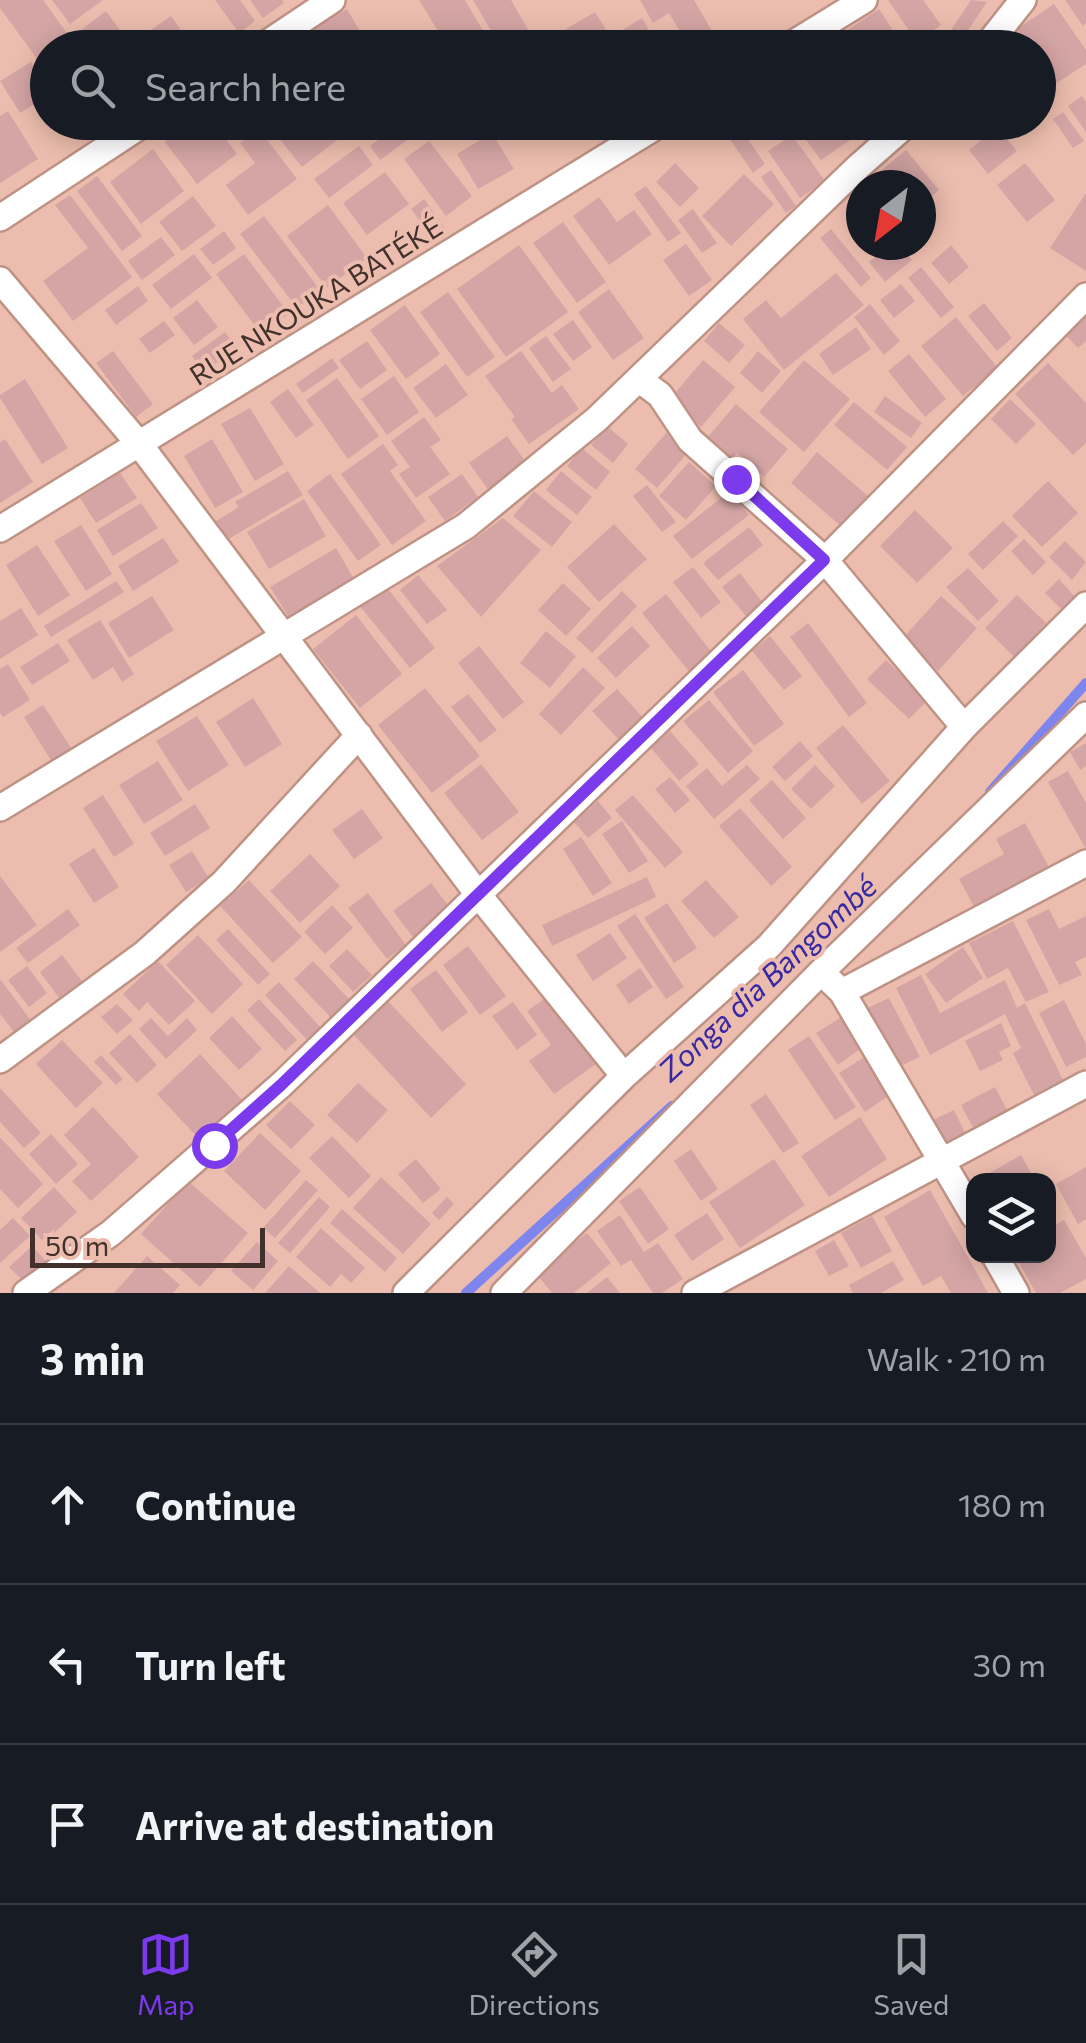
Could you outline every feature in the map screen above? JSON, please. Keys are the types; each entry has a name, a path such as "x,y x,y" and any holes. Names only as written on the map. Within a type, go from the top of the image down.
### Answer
{"street":[{"path":"287,30 332,0"},
{"path":"815,30 864,0"},
{"path":"999,30 1023,0"},
{"path":"0,218 119,140"},
{"name":"RUE NKOUKA BATÉKÉ","path":"0,529 633,140"},
{"path":"0,808 466,526 640,380 889,140"},
{"path":"0,280 140,445 477,893 624,1076"},
{"path":"26,1293 110,1233 281,1085 824,560 1086,296"},
{"path":"640,380 660,395 690,440 824,560 964,726"},
{"path":"406,1293 624,1076 769,946 964,726 1086,606"},
{"path":"504,1293 821,972 1086,716"},
{"path":"0,1060 145,953 224,882 359,734"},
{"path":"842,992 1086,863"},
{"path":"821,972 842,992 966,1202"},
{"path":"695,1293 1086,1084"},
{"path":"999,1263 1016,1293"}],"building":[{"path":"0,0 43,0 65,30 30,30 30,49 0,8"},
{"path":"52,0 103,0 70,24"},
{"path":"215,0 240,0 255,21 237,30"},
{"path":"250,0 282,0 284,3 263,18"},
{"path":"419,0 465,0 482,30 437,30"},
{"path":"473,0 511,0 528,30 490,30"},
{"path":"640,0 694,0 711,30 679,30 669,13 653,23"},
{"path":"888,0 923,0 941,25 934,30 909,30"},
{"path":"971,0 987,2 968,30 951,30"},
{"path":"1065,0 1086,0 1083,26"},
{"path":"1054,4 1086,50 1086,64 1056,83 1056,30 1017,29"},
{"path":"347,9 359,30 311,30"},
{"path":"879,9 893,30 848,30"},
{"path":"106,11 120,30 81,30"},
{"path":"595,12 606,30 564,30"},
{"path":"171,16 181,30 151,30"},
{"path":"642,18 649,30 622,30"},
{"path":"30,63 30,107 20,113 0,81"},
{"path":"1082,96 1086,102 1086,132 1068,106"},
{"path":"8,111 38,159 0,183 0,116"},
{"path":"1063,112 1084,141 1073,148 1056,123 1056,117"},
{"path":"226,140 237,154 197,184 165,142"},
{"path":"267,140 297,179 248,215 226,185 255,163 240,143"},
{"path":"281,140 337,140 302,167"},
{"path":"378,140 407,140 380,160 370,146"},
{"path":"480,140 496,140 514,169 478,189 457,154"},
{"path":"730,140 748,140 765,164 753,173"},
{"path":"784,140 796,140 825,181 800,198 768,151"},
{"path":"806,140 850,140 821,160"},
{"path":"981,140 1008,140 1017,151 988,174 969,150"},
{"path":"429,141 472,196 446,216 404,159"},
{"path":"359,146 373,165 329,198 314,179"},
{"path":"153,149 184,191 141,224 110,182"},
{"path":"906,150 922,170 881,170"},
{"path":"675,163 699,188 680,207 656,182"},
{"path":"1025,163 1055,200 1027,222 997,185"},
{"path":"771,170 796,206 786,213 761,177"},
{"path":"385,172 409,204 367,235 343,203"},
{"path":"744,174 774,204 731,246 702,216"},
{"path":"97,176 142,236 122,251 77,191"},
{"path":"646,186 681,233 668,242 634,194"},
{"path":"1086,193 1086,271 1050,248"},
{"path":"70,195 132,277 73,321 43,281 88,248 55,205"},
{"path":"193,196 216,226 182,251 159,222"},
{"path":"599,197 617,222 634,210 652,234 609,265 573,216"},
{"path":"424,199 447,231 435,240 411,209"},
{"path":"328,205 367,258 327,288 287,236"},
{"path":"693,209 717,243 702,253 678,220"},
{"path":"264,216 320,290 297,308 240,234"},
{"path":"563,222 606,282 577,303 533,243"},
{"path":"831,229 846,247 846,260 856,260 871,278 861,287 820,238"},
{"path":"224,231 236,248 213,265 200,249"},
{"path":"161,237 175,255 142,280 128,261"},
{"path":"686,244 712,280 689,296 663,260"},
{"path":"519,245 568,312 506,357 457,289"},
{"path":"951,245 969,267 949,284 931,263"},
{"path":"194,254 212,278 171,309 152,285"},
{"path":"244,254 289,314 261,334 216,274"},
{"path":"871,260 912,260 885,282 869,262"},
{"path":"921,267 954,307 941,318 908,278"},
{"path":"836,273 864,305 784,370 743,319 766,300 781,318"},
{"path":"901,284 915,301 894,318 880,300"},
{"path":"138,286 148,301 116,325 105,310"},
{"path":"609,289 644,338 613,360 578,312"},
{"path":"448,292 495,357 467,377 420,312"},
{"path":"197,300 218,327 194,345 173,318"},
{"path":"984,303 1012,338 997,351 968,316"},
{"path":"870,304 900,341 884,355 854,317"},
{"path":"405,305 440,354 406,379 370,330"},
{"path":"1086,313 1086,341 1078,348 1064,333"},
{"path":"956,317 998,368 963,396 921,346"},
{"path":"573,320 592,347 573,361 553,334"},
{"path":"164,321 175,335 150,353 139,339"},
{"path":"719,323 745,345 729,363 704,341"},
{"path":"856,327 871,349 833,375 819,354"},
{"path":"225,332 237,348 204,372 192,356"},
{"path":"546,336 571,369 553,382 529,348"},
{"path":"367,341 387,370 360,389 339,360"},
{"path":"113,351 153,404 136,417 96,363"},
{"path":"521,351 552,393 562,385 579,409 529,444 485,376"},
{"path":"758,351 781,371 762,393 740,373"},
{"path":"909,354 946,399 925,417 888,371"},
{"path":"332,358 339,368 303,393 296,384"},
{"path":"703,360 735,387 701,427 669,400"},
{"path":"804,360 850,399 804,452 759,412"},
{"path":"1048,363 1086,403 1086,443 1073,455 1015,394"},
{"path":"446,364 468,395 436,418 413,388"},
{"path":"394,376 419,412 387,435 361,399"},
{"path":"337,378 379,436 348,459 306,400"},
{"path":"25,379 68,448 42,464 0,398"},
{"path":"288,389 314,425 296,438 270,402"},
{"path":"885,396 922,423 911,438 874,412"},
{"path":"1010,399 1036,424 1016,444 991,419"},
{"path":"854,402 907,447 887,470 834,425"},
{"path":"736,404 788,449 764,477 737,453 730,462 705,440"},
{"path":"250,408 284,464 255,481 221,424"},
{"path":"424,417 441,440 430,447 450,474 416,498 399,474 410,467 391,441"},
{"path":"607,426 628,444 613,463 591,445"},
{"path":"667,432 689,451 657,488 635,469"},
{"path":"507,436 528,465 490,492 469,463"},
{"path":"5,439 33,482 0,503 0,442"},
{"path":"212,439 243,492 215,508 184,456"},
{"path":"383,444 398,465 390,471 426,521 392,545 341,474"},
{"path":"582,448 610,472 596,490 567,466"},
{"path":"817,452 869,497 842,527 791,483"},
{"path":"689,462 716,486 686,520 659,496"},
{"path":"288,471 303,495 227,540 216,521 239,507 235,502"},
{"path":"561,471 592,497 577,515 546,490"},
{"path":"120,473 137,498 96,523 80,498"},
{"path":"330,474 381,545 358,561 307,491"},
{"path":"462,474 478,497 445,521 428,497"},
{"path":"1048,481 1078,513 1042,547 1012,516"},
{"path":"647,485 676,522 662,532 633,496"},
{"path":"534,491 572,522 552,547 513,516"},
{"path":"730,491 749,515 692,559 673,536"},
{"path":"304,499 326,536 269,569 247,532"},
{"path":"141,503 158,528 113,556 97,530"},
{"path":"915,510 953,548 917,583 880,546"},
{"path":"503,518 541,550 481,617 437,566"},
{"path":"1003,521 1018,536 983,570 968,554"},
{"path":"614,524 647,559 599,602 567,567"},
{"path":"81,525 112,574 86,591 54,541"},
{"path":"749,527 763,545 718,580 703,563"},
{"path":"163,538 179,562 133,591 118,566"},
{"path":"1024,539 1046,562 1033,575 1011,551"},
{"path":"1065,541 1086,562 1072,580 1049,557"},
{"path":"37,545 70,595 38,616 6,565"},
{"path":"336,548 355,581 290,619 270,587"},
{"path":"693,567 721,602 701,618 673,582"},
{"path":"968,568 999,601 978,621 946,587"},
{"path":"740,573 763,603 746,616 722,587"},
{"path":"418,575 447,610 427,624 400,590"},
{"path":"1059,579 1076,598 1063,611 1045,593"},
{"path":"116,581 124,592 51,637 44,626"},
{"path":"563,583 591,609 566,636 538,610"},
{"path":"384,584 435,648 410,668 359,605"},
{"path":"622,591 637,606 592,653 576,638"},
{"path":"666,594 714,655 691,674 642,613"},
{"path":"1017,595 1046,623 1014,657 985,628"},
{"path":"152,596 174,630 129,658 108,623"},
{"path":"941,596 977,628 938,671 902,639"},
{"path":"21,608 38,635 0,659 0,621"},
{"path":"356,615 402,674 360,708 313,649"},
{"path":"100,620 134,674 122,682 113,667 93,680 67,640"},
{"path":"808,623 867,703 849,717 790,637"},
{"path":"632,626 650,646 616,678 597,658"},
{"path":"546,631 576,656 550,688 520,663"},
{"path":"770,636 802,676 784,690 752,651"},
{"path":"58,643 70,661 32,685 20,667"},
{"path":"479,646 524,702 503,719 458,663"},
{"path":"886,660 928,700 909,719 867,679"},
{"path":"8,664 30,700 3,717 0,669"},
{"path":"583,667 605,688 561,735 539,714"},
{"path":"743,670 784,724 754,746 713,692"},
{"path":"425,688 480,756 432,793 378,725"},
{"path":"617,689 645,720 621,742 592,711"},
{"path":"468,694 497,730 480,743 451,707"},
{"path":"253,698 282,744 245,767 216,722"},
{"path":"709,700 753,751 728,773 683,721"},
{"path":"43,705 72,749 52,762 24,717"},
{"path":"197,716 229,765 188,791 156,741"},
{"path":"843,725 890,781 862,804 816,748"},
{"path":"670,731 699,764 679,781 651,748"},
{"path":"800,741 813,756 785,781 772,767"},
{"path":"1086,743 1086,766 1080,770 1070,752"},
{"path":"158,761 183,800 144,824 119,785"},
{"path":"481,764 519,812 482,840 444,793"},
{"path":"747,765 760,779 714,819 686,786 707,768 722,786"},
{"path":"815,765 835,786 811,809 791,789"},
{"path":"1068,771 1086,803 1086,849 1048,782"},
{"path":"670,777 690,800 675,813 655,789"},
{"path":"772,780 806,818 783,839 749,800"},
{"path":"103,795 134,844 114,857 83,808"},
{"path":"633,795 683,852 665,868 615,810"},
{"path":"598,801 612,818 588,838 574,822"},
{"path":"195,804 210,828 165,856 150,833"},
{"path":"740,808 792,867 771,886 719,826"},
{"path":"362,809 383,838 354,859 332,830"},
{"path":"622,821 648,861 629,873 602,834"},
{"path":"1025,823 1051,871 977,912 959,879 1004,854 996,839"},
{"path":"581,837 612,883 593,896 563,849"},
{"path":"94,848 119,887 94,903 69,864"},
{"path":"192,851 209,878 186,892 169,865"},
{"path":"310,854 340,886 300,923 270,891"},
{"path":"0,876 37,925 0,952"},
{"path":"647,877 656,897 552,946 542,925"},
{"path":"249,880 302,937 273,963 220,906"},
{"path":"706,880 739,917 714,938 681,901"},
{"path":"431,883 451,909 413,937 393,911"},
{"path":"368,893 406,945 387,959 348,908"},
{"path":"667,903 697,948 674,963 644,918"},
{"path":"332,905 353,928 325,954 304,932"},
{"path":"68,909 80,925 28,963 16,948"},
{"path":"1049,909 1059,929 1086,916 1086,957 1075,962 1082,975 1059,985 1026,920"},
{"path":"635,914 684,987 666,999 617,926"},
{"path":"1013,921 1049,992 1026,1002 1008,968 987,979 969,943"},
{"path":"228,929 270,974 258,985 216,940"},
{"path":"610,933 627,958 593,981 576,955"},
{"path":"198,935 243,984 212,1014 166,965"},
{"path":"468,946 506,996 480,1015 443,965"},
{"path":"963,947 983,978 946,1003 925,974"},
{"path":"347,949 372,975 353,992 329,966"},
{"path":"62,955 85,985 62,1002 40,972"},
{"path":"158,961 195,1001 169,1025 147,1002 139,1011 123,994"},
{"path":"313,961 351,1001 332,1019 294,979"},
{"path":"27,966 47,993 29,1007 8,980"},
{"path":"640,968 653,987 629,1004 616,985"},
{"path":"436,970 468,1012 442,1032 410,989"},
{"path":"921,975 940,1013 1005,980 1017,1008 1025,1003 1063,1080 1034,1095 1013,1053 1021,1048 1005,1014 930,1055 896,988"},
{"path":"0,979 30,1019 14,1032 0,1014"},
{"path":"279,982 323,1030 309,1042 265,995"},
{"path":"547,997 596,1064 554,1094 529,1061 551,1045 527,1011"},
{"path":"889,998 920,1057 896,1068 865,1009"},
{"path":"259,999 297,1040 285,1051 247,1010"},
{"path":"387,1000 466,1084 431,1118 352,1033"},
{"path":"1064,1000 1086,1044 1086,1057 1066,1067 1039,1013"},
{"path":"513,1002 537,1035 517,1050 492,1016"},
{"path":"117,1004 133,1020 117,1034 101,1017"},
{"path":"232,1016 262,1049 239,1070 209,1038"},
{"path":"151,1018 168,1036 187,1018 197,1030 166,1059 139,1029"},
{"path":"840,1018 860,1049 838,1065 816,1033"},
{"path":"1001,1023 1011,1046 999,1052 1003,1060 980,1071 965,1041"},
{"path":"130,1034 157,1065 137,1083 109,1053"},
{"path":"809,1036 856,1107 835,1120 788,1050"},
{"path":"62,1040 103,1083 76,1108 36,1064"},
{"path":"200,1054 243,1101 200,1140 157,1094"},
{"path":"101,1055 123,1079 116,1085 94,1062"},
{"path":"866,1056 891,1094 865,1112 839,1073"},
{"path":"358,1083 388,1110 357,1143 327,1115"},
{"path":"995,1087 1010,1116 976,1133 961,1105"},
{"path":"0,1088 41,1133 24,1148 0,1122"},
{"path":"766,1094 799,1143 783,1153 750,1105"},
{"path":"290,1101 315,1125 291,1149 266,1125"},
{"path":"93,1107 139,1157 91,1201 72,1181 91,1164 64,1135"},
{"path":"954,1110 967,1137 945,1148 931,1121"},
{"path":"860,1117 887,1159 829,1197 801,1156"},
{"path":"260,1133 301,1171 265,1210 224,1171"},
{"path":"51,1134 78,1164 56,1184 29,1154"},
{"path":"332,1136 371,1176 349,1198 309,1158"},
{"path":"0,1137 43,1184 18,1208 0,1189"},
{"path":"691,1149 718,1189 701,1201 674,1161"},
{"path":"1021,1155 1031,1173 989,1173"},
{"path":"416,1159 441,1189 423,1203 398,1174"},
{"path":"774,1159 805,1205 740,1248 709,1202"},
{"path":"1086,1167 1086,1219 1078,1224 1056,1184"},
{"path":"381,1177 431,1224 403,1254 353,1208"},
{"path":"306,1180 318,1190 275,1238 263,1228"},
{"path":"188,1181 248,1233 200,1287 141,1234"},
{"path":"54,1187 77,1212 44,1242 21,1218"},
{"path":"640,1187 669,1229 648,1244 619,1201"},
{"path":"930,1190 966,1254 966,1263 971,1263 988,1293 951,1293 941,1276 923,1286 884,1217"},
{"path":"319,1197 330,1207 290,1253 278,1243"},
{"path":"447,1197 454,1204 439,1220 432,1213"},
{"path":"342,1209 397,1258 385,1272 330,1223"},
{"path":"707,1213 724,1239 692,1261 674,1235"},
{"path":"620,1215 644,1252 658,1243 683,1279 662,1293 653,1293 631,1260 621,1266 597,1231"},
{"path":"872,1216 892,1251 861,1268 841,1233"},
{"path":"13,1218 30,1236 0,1263 0,1230"},
{"path":"1064,1220 1086,1258 1086,1279 1060,1293 1036,1293 1019,1263 1056,1263 1056,1224"},
{"path":"321,1228 365,1268 351,1283 341,1274 330,1287 296,1257"},
{"path":"587,1233 611,1263 574,1293 552,1293 536,1273"},
{"path":"834,1240 849,1266 829,1276 815,1251"},
{"path":"257,1242 278,1261 253,1290 231,1271"},
{"path":"32,1246 47,1262 25,1283 9,1267"},
{"path":"147,1256 180,1285 173,1293 114,1293"},
{"path":"893,1261 904,1280 881,1293 853,1293 849,1285"},
{"path":"289,1266 320,1293 265,1293"},
{"path":"607,1277 620,1293 587,1293"}],"waterway":[{"name":"Zonga dia Bangombé","path":"990,792 1086,683"},
{"name":"Zonga dia Bangombé","path":"466,1293 672,1106"}],"route":[{"path":"214,1145 281,1085 824,560 736,479"}]}
